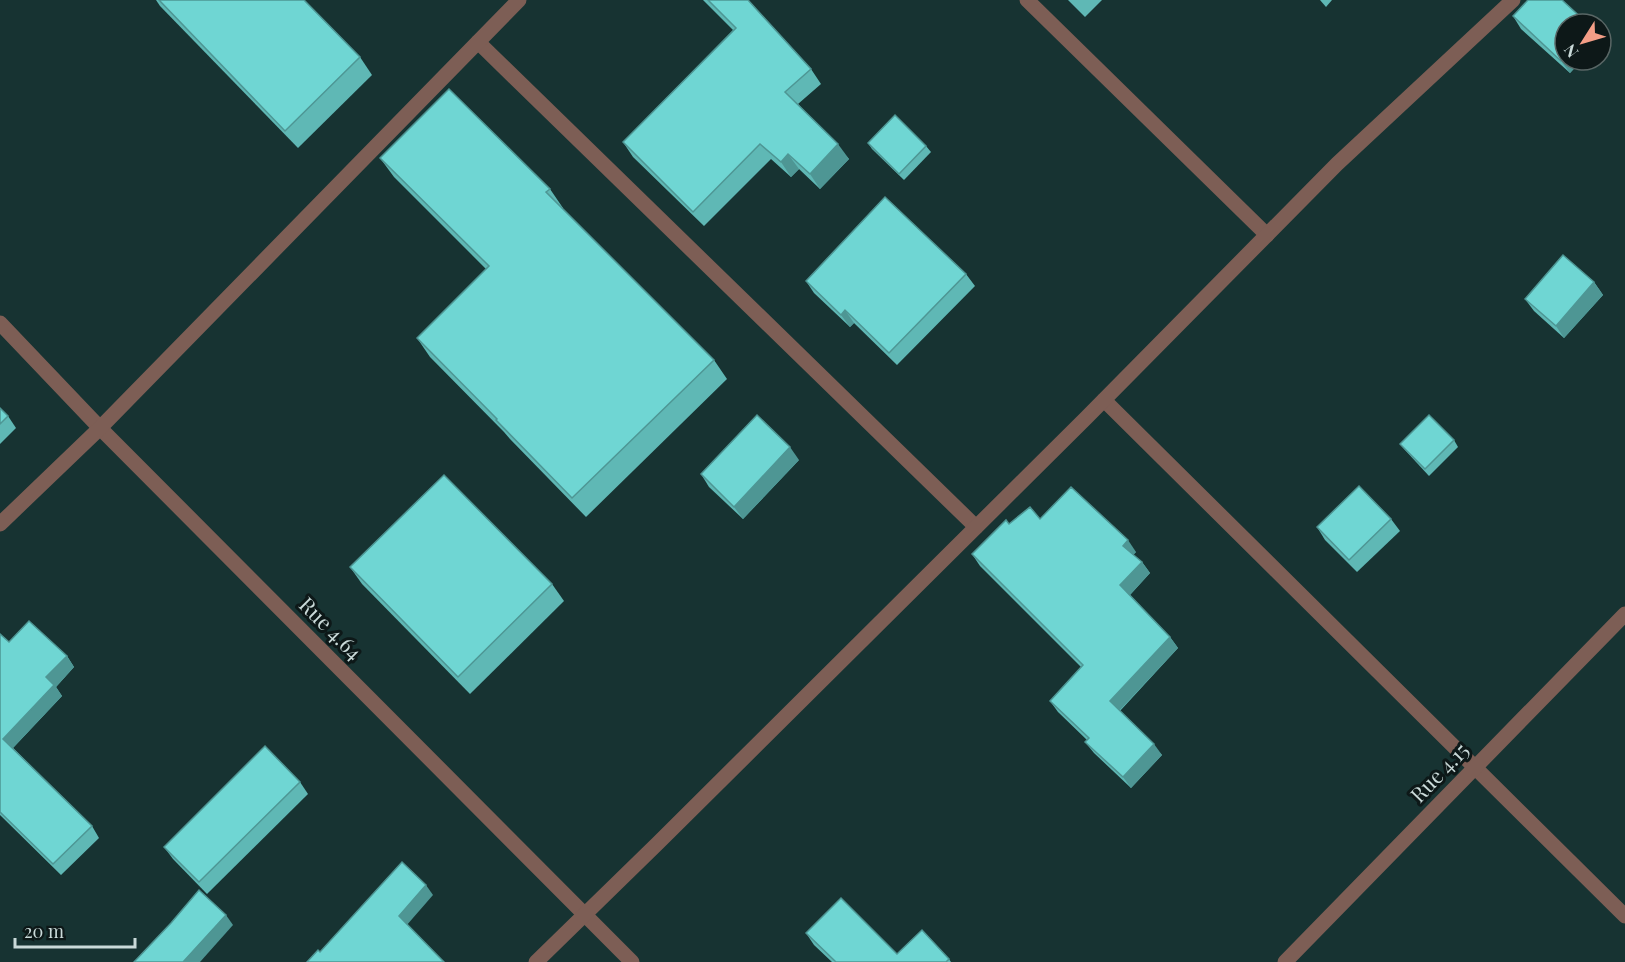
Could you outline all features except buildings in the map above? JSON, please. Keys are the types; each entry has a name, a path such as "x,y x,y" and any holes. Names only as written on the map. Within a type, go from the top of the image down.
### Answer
{"street":[{"path":"0,524 100,428 519,0"},
{"path":"1027,0 1267,235"},
{"path":"536,962 1104,400 1337,164 1513,0"},
{"path":"478,42 976,527"},
{"name":"Rue 4.64","path":"0,323 100,428 632,962"},
{"path":"1104,400 1625,916"},
{"name":"Rue 4.15","path":"1285,962 1625,614"}]}
